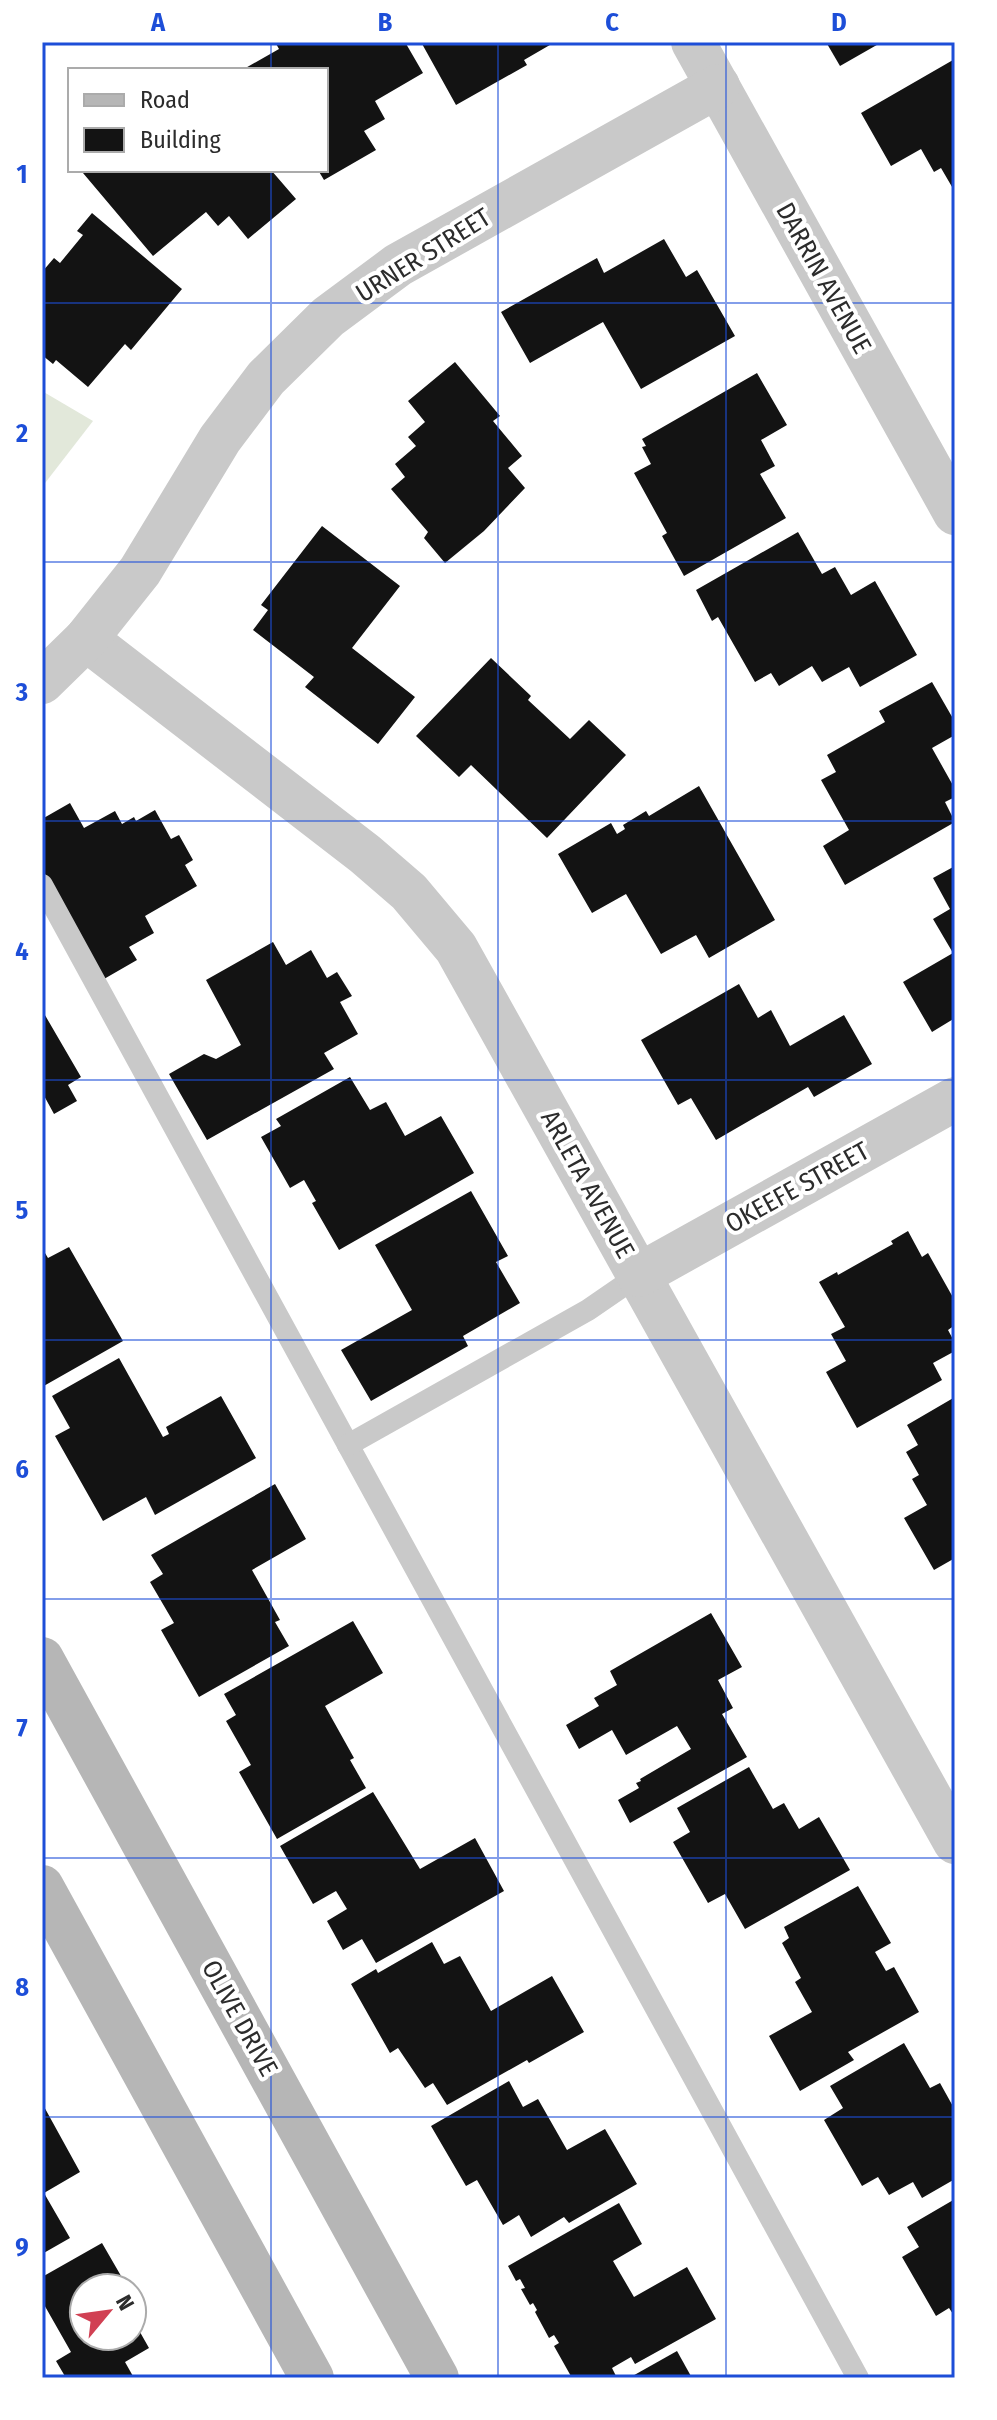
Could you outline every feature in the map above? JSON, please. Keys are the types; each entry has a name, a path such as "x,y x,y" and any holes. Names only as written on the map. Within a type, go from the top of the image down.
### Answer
{"main road":[{"name":"OLIVE DRIVE","path":"42,1659 437,2378"},
{"path":"42,1887 312,2378"}],"street":[{"name":"DARRIN AVENUE","path":"693,42 955,513"},
{"name":"URNER STREET","path":"42,682 86,639 140,571 220,439 266,378 328,317 398,265 718,86"},
{"name":"ARLETA AVENUE","path":"86,639 365,854 409,892 456,948 955,1842"},
{"name":"OKEEFE STREET","path":"639,1275 955,1099"}],"lane":[{"path":"42,885 858,2378"},
{"path":"348,1445 588,1310 639,1275"}],"shaded area":[{"path":"42,391 93,421 42,487"}],"building":[{"path":"275,42 405,42 423,73 375,101 385,119 364,131 376,150 324,180 319,172 328,172 328,68 246,68 279,49"},
{"path":"421,42 555,42 524,60 527,65 456,105"},
{"path":"826,42 882,42 840,66"},
{"path":"953,60 955,192 941,168 934,172 921,149 891,166 861,113"},
{"path":"273,172 296,199 248,239 229,216 218,226 206,212 153,256 83,173"},
{"path":"92,213 182,289 131,350 125,344 88,387 56,360 53,364 42,355 42,272 54,258 60,263 83,235 77,231"},
{"path":"664,239 686,277 697,270 735,336 641,389 603,322 530,363 501,312 597,258 604,273"},
{"path":"455,362 500,416 493,421 522,456 508,468 525,488 484,531 445,563 424,538 428,532 391,489 405,477 395,464 416,446 408,437 425,422 408,401"},
{"path":"757,373 787,425 761,440 775,466 760,474 786,518 684,576 662,536 667,533 634,473 651,464 642,447 646,446 642,439"},
{"path":"322,526 400,586 352,648 415,697 378,744 305,687 314,677 253,630 268,610 261,605"},
{"path":"798,532 822,574 835,567 851,595 875,581 917,655 860,687 849,667 822,682 812,666 779,686 771,673 755,682 718,617 712,621 696,590"},
{"path":"491,658 531,696 528,700 570,739 589,720 626,755 547,838 471,765 459,777 416,736"},
{"path":"932,682 955,722 955,735 932,748 955,789 955,797 945,802 955,822 845,885 823,846 849,830 821,780 836,772 827,755 885,722 879,711"},
{"path":"699,786 775,920 709,958 696,935 661,954 626,894 592,913 558,854 611,823 617,834 625,829 623,825 646,811 649,816"},
{"path":"70,803 84,828 115,811 122,824 134,817 136,821 155,810 171,839 179,835 193,860 185,865 197,886 145,916 154,933 129,947 137,960 104,979 42,869 42,819"},
{"path":"955,866 955,1018 932,1032 903,982 953,953 933,919 950,909 933,878"},
{"path":"273,942 286,965 311,950 327,978 337,972 352,996 340,1002 358,1034 324,1053 334,1069 207,1140 169,1074 204,1054 216,1059 241,1045 206,980"},
{"path":"739,984 758,1018 771,1010 790,1046 844,1015 872,1064 814,1097 808,1087 716,1140 691,1098 678,1105 641,1040"},
{"path":"42,1010 81,1077 68,1085 77,1101 54,1114 42,1092"},
{"path":"350,1077 370,1110 386,1102 405,1136 441,1116 474,1173 339,1250 312,1203 316,1201 304,1180 290,1188 261,1137 281,1126 276,1119"},
{"path":"471,1191 508,1256 496,1262 520,1303 463,1336 468,1346 371,1401 341,1350 412,1310 375,1245"},
{"path":"908,1231 922,1257 928,1253 955,1301 955,1325 948,1330 955,1343 955,1351 933,1363 942,1380 857,1428 826,1372 846,1361 831,1334 845,1327 819,1282 837,1272 838,1275 893,1244 891,1241"},
{"path":"69,1247 123,1341 42,1387 42,1248 48,1258"},
{"path":"119,1358 163,1437 169,1434 166,1427 221,1396 256,1458 155,1515 146,1497 103,1521 55,1436 70,1428 52,1396"},
{"path":"955,1397 955,1558 934,1570 904,1518 927,1505 912,1479 919,1475 906,1452 918,1445 907,1425"},
{"path":"275,1484 306,1539 252,1570 280,1620 275,1622 289,1646 199,1697 161,1630 174,1623 150,1582 163,1574 151,1555"},
{"path":"711,1613 742,1667 718,1680 733,1708 722,1714 747,1757 630,1823 618,1800 639,1788 636,1783 640,1779 691,1749 677,1726 626,1755 612,1730 579,1749 566,1725 599,1706 594,1698 617,1685 610,1671"},
{"path":"353,1621 383,1673 325,1706 354,1758 350,1760 366,1788 277,1839 239,1772 251,1765 226,1721 236,1715 224,1694"},
{"path":"749,1767 773,1809 784,1803 799,1829 819,1817 850,1870 745,1929 725,1894 708,1903 673,1842 690,1832 677,1808"},
{"path":"373,1792 420,1869 475,1838 504,1891 376,1963 362,1939 343,1950 327,1921 347,1909 336,1891 313,1904 280,1846"},
{"path":"858,1886 891,1943 875,1952 886,1971 894,1967 919,2012 848,2052 854,2060 800,2091 769,2036 812,2012 795,1982 801,1978 782,1943 789,1938 784,1927"},
{"path":"432,1942 444,1964 460,1956 491,2011 552,1976 584,2032 447,2105 433,2083 425,2088 398,2048 390,2053 351,1984 376,1969 378,1973"},
{"path":"904,2043 930,2088 940,2083 955,2110 955,2179 922,2198 913,2182 889,2195 878,2177 862,2186 824,2120 843,2108 830,2086"},
{"path":"509,2081 523,2107 538,2099 567,2150 605,2129 637,2184 569,2223 564,2217 531,2237 519,2215 503,2225 477,2180 466,2186 431,2126"},
{"path":"42,2103 80,2172 44,2193 70,2238 42,2254"},
{"path":"955,2199 955,2317 949,2308 936,2316 902,2257 919,2247 907,2227"},
{"path":"619,2203 642,2244 613,2261 634,2297 687,2267 716,2319 635,2364 631,2357 612,2368 616,2376 612,2378 572,2378 554,2346 559,2343 554,2335 549,2338 533,2303 530,2305 521,2289 525,2288 520,2279 516,2281 508,2266"},
{"path":"102,2243 119,2272 68,2272 68,2347 42,2301 42,2277"},
{"path":"677,2351 692,2378 629,2378"},
{"path":"71,2352 142,2352 125,2362 134,2378 66,2378 56,2361"}]}
